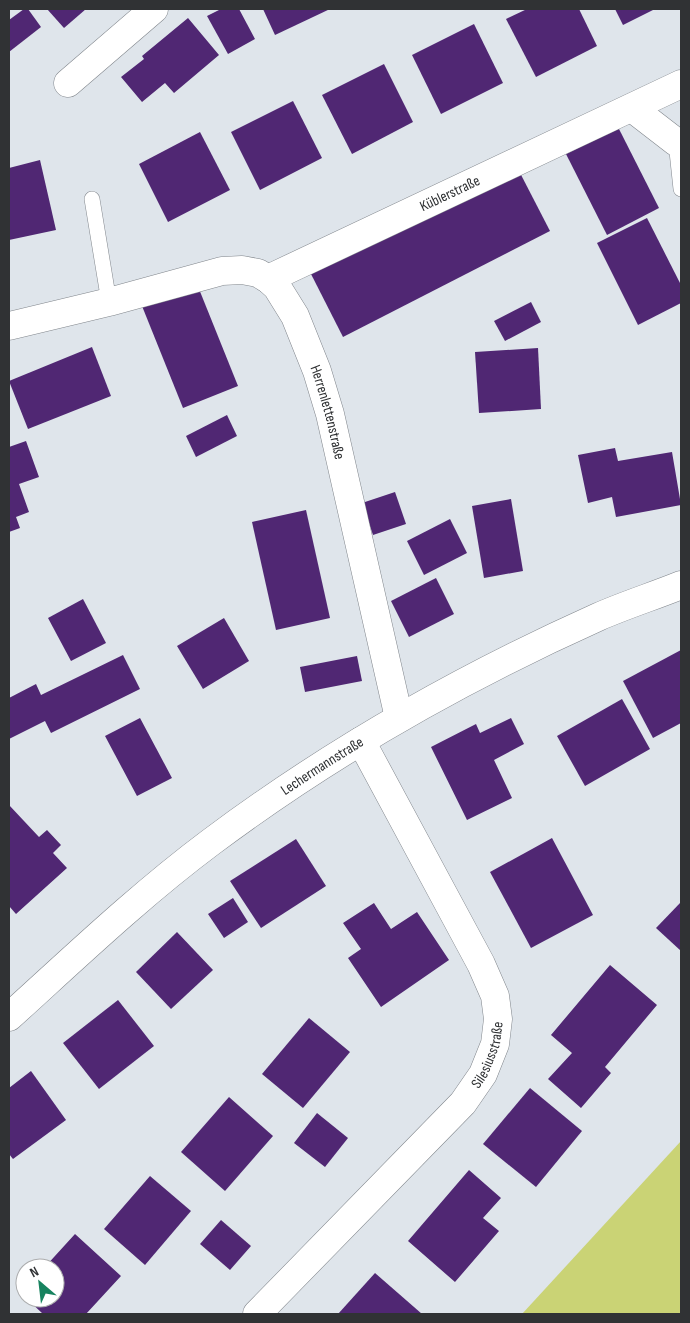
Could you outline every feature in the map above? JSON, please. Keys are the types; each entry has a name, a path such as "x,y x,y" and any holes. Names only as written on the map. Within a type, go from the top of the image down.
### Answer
{"street":[{"path":"68,83 154,9"},
{"name":"Küblerstraße","path":"268,279 681,84"},
{"path":"632,108 679,143"},
{"name":"Herrenlettenstraße","path":"9,326 109,302 222,271 242,270 258,273 277,287 295,316 317,371 330,414 399,718"},
{"name":"Lechermannstraße","path":"9,1017 122,916 209,843 286,788 399,718 519,654 600,616 681,585"},
{"name":"Silesiusstraße","path":"258,1314 463,1103 483,1074 495,1044 498,1019 495,996 481,964 361,741"}],"lane":[{"path":"679,143 681,189"},
{"path":"92,199 109,302"}],"green space":[{"path":"681,1141 681,1314 522,1314"}],"building":[{"path":"24,9 28,9 41,27 9,52 9,20"},
{"path":"47,9 86,9 64,28"},
{"path":"221,9 239,9 255,39 228,54 207,16"},
{"path":"263,9 330,9 275,35"},
{"path":"527,9 579,9 597,46 536,77 506,19"},
{"path":"615,9 655,9 623,25"},
{"path":"188,18 219,55 174,93 165,83 142,102 121,77 144,59 142,56"},
{"path":"474,24 503,83 441,114 412,55"},
{"path":"384,64 413,122 352,154 322,95"},
{"path":"293,101 322,158 260,190 231,132"},
{"path":"618,127 659,208 607,235 566,154"},
{"path":"200,132 230,190 168,222 139,164"},
{"path":"40,160 56,230 9,240 9,168"},
{"path":"518,169 550,231 343,337 311,274"},
{"path":"647,218 681,285 681,303 638,325 597,243"},
{"path":"197,284 238,386 183,408 142,306"},
{"path":"531,302 541,322 505,341 494,321"},
{"path":"92,347 111,396 28,429 9,381"},
{"path":"538,348 541,409 479,413 475,352"},
{"path":"227,415 237,436 196,457 186,436"},
{"path":"26,441 39,477 19,484 29,512 16,517 20,528 9,532 9,447"},
{"path":"615,448 618,461 672,452 681,505 616,517 612,497 588,503 578,455"},
{"path":"395,492 406,524 373,535 362,503"},
{"path":"511,499 523,571 484,578 472,506"},
{"path":"306,510 330,618 276,630 252,522"},
{"path":"450,519 467,553 424,575 407,541"},
{"path":"436,578 454,614 409,637 391,601"},
{"path":"83,599 106,643 71,661 48,618"},
{"path":"224,618 249,661 203,689 177,646"},
{"path":"681,650 681,723 653,738 623,681"},
{"path":"123,655 140,689 51,733 45,721 9,739 9,698 36,684 41,695"},
{"path":"357,656 362,681 305,692 300,667"},
{"path":"622,699 650,749 585,786 557,736"},
{"path":"140,718 172,778 137,796 105,736"},
{"path":"511,718 524,744 494,760 512,798 467,820 431,747 476,724 480,733"},
{"path":"9,805 39,837 47,830 61,845 53,853 67,868 16,914 9,906"},
{"path":"552,838 593,915 531,948 490,872"},
{"path":"296,839 326,886 261,928 230,881"},
{"path":"233,898 248,922 224,938 208,914"},
{"path":"681,902 681,951 656,928"},
{"path":"374,903 391,929 417,912 449,960 381,1007 348,958 361,949 343,923"},
{"path":"177,932 213,970 171,1009 136,972"},
{"path":"610,965 657,1005 605,1067 611,1073 581,1108 548,1079 572,1053 551,1035"},
{"path":"118,1000 154,1046 99,1089 63,1043"},
{"path":"309,1018 350,1052 303,1108 262,1074"},
{"path":"31,1071 66,1120 13,1159 9,1154 9,1088"},
{"path":"530,1088 582,1131 536,1187 483,1144"},
{"path":"229,1097 273,1136 225,1191 181,1152"},
{"path":"317,1113 348,1138 325,1167 294,1143"},
{"path":"469,1170 501,1198 483,1218 499,1231 455,1282 408,1241"},
{"path":"150,1176 191,1211 145,1265 104,1229"},
{"path":"221,1220 251,1246 230,1270 200,1244"},
{"path":"75,1234 121,1276 86,1314 43,1314 37,1308 65,1308 65,1258 53,1258"},
{"path":"375,1273 422,1314 338,1314"}]}
